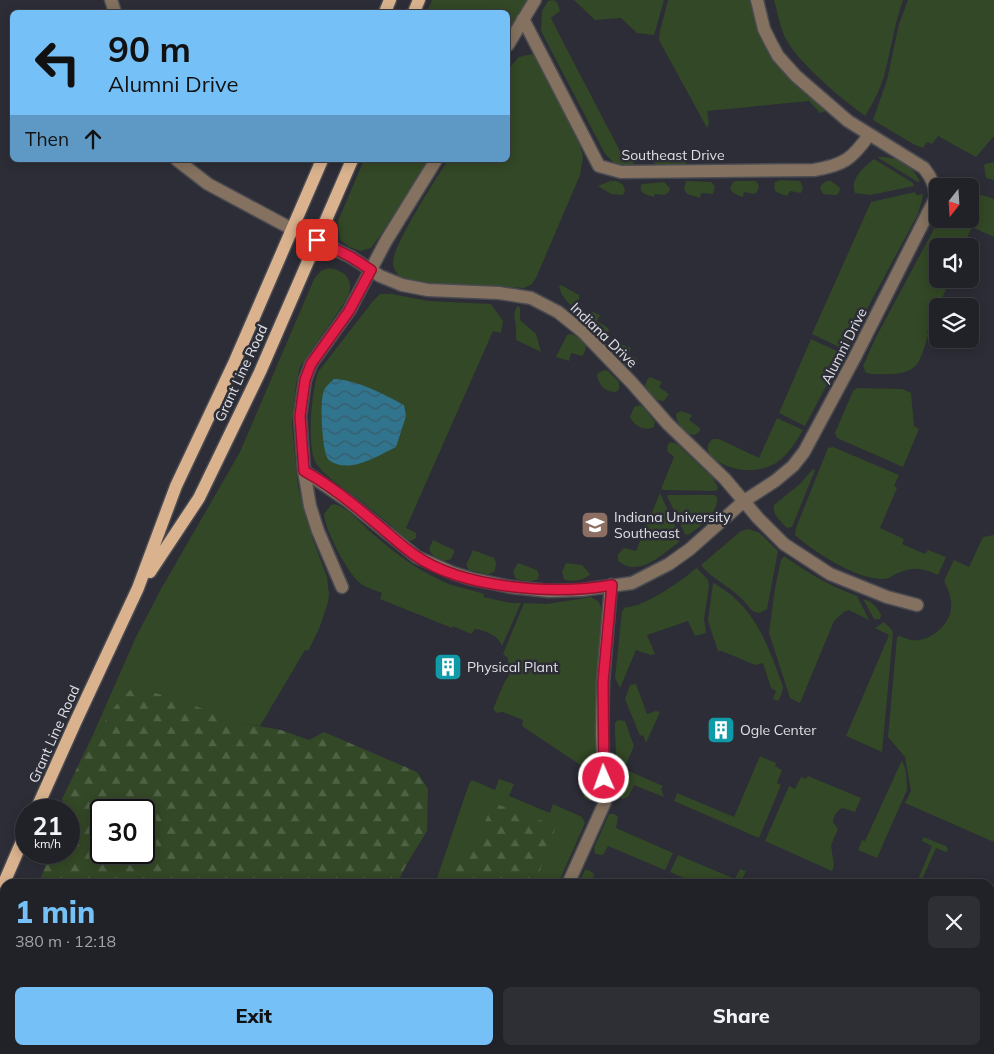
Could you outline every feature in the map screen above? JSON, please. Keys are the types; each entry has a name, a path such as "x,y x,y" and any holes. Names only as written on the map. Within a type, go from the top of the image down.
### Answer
{"main road":[{"name":"Grant Line Road","path":"41,799 138,588 176,486 235,360 321,162"},
{"name":"Grant Line Road","path":"138,588 199,498 260,372 351,162"},
{"path":"6,879 15,857"}],"street":[{"path":"510,42 535,0"},
{"name":"Alumni Drive","path":"304,471 348,501 417,557 472,579 511,587 554,591 582,590 632,583 669,564 712,531 744,501 775,481 793,466 804,452 854,359 936,199 936,194 934,185 924,168 837,113 796,76 778,56 764,29 757,0"},
{"name":"Southeast Drive","path":"523,19 599,166 620,172 814,170 836,165 850,158 857,152 869,134"},
{"name":"Indiana Drive","path":"179,162 208,184 402,285 428,290 499,293 531,298 558,312 583,332 668,424 725,479 784,544 812,564 846,581 887,597 917,605"},
{"path":"342,588 318,531 310,506 304,471 300,416 305,380 311,364 349,311 386,241 435,162"},
{"path":"570,879 605,802 602,734 603,682 612,585"}],"green space":[{"path":"432,0 529,0 510,31 510,10 428,10"},
{"path":"553,0 557,2 560,11 551,18 622,155 630,152 634,156 632,167 620,166 604,152 541,31 542,11 548,1"},
{"path":"574,0 664,0 654,35 637,33 621,18 595,20"},
{"path":"668,0 753,0 793,80 825,110 824,112 820,113 809,101 707,111 709,124 707,128 659,40"},
{"path":"774,0 903,0 882,81 865,116 823,81 793,50 783,31"},
{"path":"908,0 994,0 994,136 976,157 938,136 932,144 927,142 923,148 873,120 887,80 899,24"},
{"path":"532,54 538,60 578,136 583,157 580,175 536,278 532,284 524,288 440,285 408,281 400,277 395,271 393,263 395,254 416,212 447,162 510,162 510,67 519,57"},
{"path":"680,153 685,157 687,162 685,166 660,167 653,162 655,159"},
{"path":"877,157 898,160 908,166 920,181 918,182"},
{"path":"874,159 913,183 914,186 870,195 855,193 854,183 856,178"},
{"path":"363,162 427,162 371,248 361,251 349,247 340,240 338,221"},
{"path":"994,162 994,180 986,178 984,166"},
{"path":"781,180 800,181 803,187 801,193 790,191 787,196 776,192 774,188 775,182"},
{"path":"610,181 617,181 623,185 625,190 623,195 611,194 598,186"},
{"path":"686,181 711,182 715,186 713,194 701,193 700,198 687,194 684,189"},
{"path":"735,181 756,181 759,186 757,192 754,194 744,192 743,197 735,194 730,188"},
{"path":"826,181 831,181 840,188 839,193 836,195 823,194 821,186"},
{"path":"664,182 670,188 669,192 665,195 655,194 654,197 644,194 641,190 641,185 643,184"},
{"path":"915,192 916,195 923,194 918,214 845,350 812,334 871,202"},
{"path":"979,195 994,199 994,237 974,228 979,228"},
{"path":"972,228 967,238 929,238 934,229"},
{"path":"929,238 929,288 947,288 942,298 929,298 929,328 927,332 929,333 918,363 914,368 900,373 866,373 863,366 875,339"},
{"path":"328,268 335,269 346,275 350,284 350,290 345,302 300,367 296,384 292,424 298,487 312,537 327,577 329,594 319,629 308,651 305,650 260,726 242,723 107,717 97,734 92,737 135,639 161,589 240,452 314,279 321,271"},
{"path":"561,285 579,295 579,299 575,304 570,305 562,295 559,287"},
{"path":"380,294 392,294 428,301 491,304 503,321 501,333 493,331 406,528 416,533 416,538 411,541 407,540 376,513 326,475 318,466 312,448 312,406 318,372"},
{"path":"517,306 520,307 520,320 536,334 541,352 516,340 514,314"},
{"path":"590,311 600,315 597,321 608,328 609,331 604,336 594,332 584,321 583,318"},
{"path":"571,334 578,337 586,345 585,352 582,356 571,353 569,361 556,357 567,335"},
{"path":"811,339 843,354 805,426 779,413"},
{"path":"620,344 631,348 629,354 636,358 638,363 634,368 626,366 615,354 616,348"},
{"path":"604,370 608,371 619,382 619,389 616,392 605,389 599,381 597,374"},
{"path":"650,377 662,382 659,387 669,394 664,401 656,400 645,386"},
{"path":"857,388 902,389 911,393 914,426 919,429 903,467 837,438 835,433 853,391"},
{"path":"640,405 655,422 654,427 644,428 637,425 630,417 634,407"},
{"path":"681,411 692,415 689,420 700,428 700,431 695,435 685,431 680,425 676,414"},
{"path":"777,418 803,430 795,444 776,463 761,469 739,469 723,464 709,453 707,448 709,444 713,439 719,439 759,458"},
{"path":"671,442 677,444 713,478 718,488 716,491 661,489 674,457 667,451 668,444"},
{"path":"833,447 899,475 894,486 897,488 880,528 904,539 902,544 925,554 928,550 946,557 938,575 923,569 914,569 903,571 886,579 861,575 824,557 795,535 796,528 828,448"},
{"path":"813,469 815,470 792,527 787,528 776,515 774,505 800,484"},
{"path":"660,493 681,539 649,563 642,566 626,566 618,561 618,554 624,548 636,551"},
{"path":"668,495 714,495 717,497 717,503 708,519 688,535 685,534"},
{"path":"335,504 351,513 397,554 431,576 484,594 483,597 511,603 521,603 502,646 495,636 487,632 475,629 471,634 453,626 452,628 380,599 382,593 360,583 343,561 325,521 324,514 331,505"},
{"path":"748,529 760,533 778,551 767,609 759,613 751,609 701,565 741,531"},
{"path":"994,535 994,842 905,803 911,791 905,757 888,737 897,637 900,636 911,640 925,639 943,626 950,614 951,604 944,581 954,560 969,567 983,537"},
{"path":"433,540 454,550 451,559 445,561 433,556 429,549"},
{"path":"473,550 494,558 496,562 495,571 488,575 469,570 466,565"},
{"path":"784,556 819,579 857,596 869,620 849,610 834,621 800,703 790,698 769,633 775,588 781,560"},
{"path":"518,563 537,570 538,579 525,581 516,579 513,571"},
{"path":"566,563 582,565 590,574 578,580 570,581 564,579 562,572"},
{"path":"697,568 708,580 709,586 704,619 706,633 695,636 688,621 647,635 655,654 651,655 636,650 620,688 615,678 622,611 626,607 640,604 658,595"},
{"path":"713,583 737,600 747,611 762,634 783,687 778,701 773,699 776,691 771,688 763,663 755,665 718,651 708,621"},
{"path":"591,597 599,602 604,615 599,777 596,798 589,801 584,797 584,769 579,764 522,726 523,720 503,712 497,713 493,709 509,676 508,658 503,654 524,603 547,604"},
{"path":"863,599 876,607 881,615 880,619 874,619"},
{"path":"884,622 893,633 882,752 846,736 889,635 875,628"},
{"path":"636,684 647,714 656,711 660,712 646,743 643,735 640,736 625,699 630,685"},
{"path":"130,690 148,691 242,723 281,730 309,740 324,732 417,772 428,789 427,831 399,879 40,879 46,864 80,864 80,799 62,799 92,737 97,734 112,710"},
{"path":"618,720 625,721 634,746 624,769 663,786 661,789 664,797 634,785 628,797 622,799 618,795 615,723"},
{"path":"760,756 776,763 775,766 782,770 777,783 781,785 759,838 674,801 677,793 734,817"},
{"path":"902,760 906,771 907,790 877,858 858,850 862,840 865,841"},
{"path":"808,776 861,798 855,812 842,808 835,816 833,822 838,829 831,845 834,866 832,871 765,841 789,786 795,789 801,777 806,779"},
{"path":"499,779 514,784 509,796 550,813 553,804 582,817 585,823 560,879 437,879 469,784 472,780 495,790"},
{"path":"499,805 556,826 537,879 450,879 467,843 478,840 489,812"},
{"path":"609,814 614,814 618,817 616,828 673,853 665,870 608,846 603,855 595,854 594,848"},
{"path":"923,837 946,846 948,849 946,852 936,848 922,879 918,879 932,846 922,841"},
{"path":"678,855 735,879 686,879 670,872"},
{"path":"740,869 746,871 742,879 735,879"},
{"path":"585,870 589,870 594,874 593,879 580,879"}],"water":[{"path":"334,379 361,385 404,405 406,416 396,447 358,464 342,465 333,463 328,459 323,437 322,399 327,385"}],"place":[{"name":"Indiana University Southeast","path":"595,525"},
{"name":"Physical Plant","path":"448,667"},
{"name":"Ogle Center","path":"721,730"}],"route":[{"path":"317,240 351,257 371,270 349,311 311,364 305,380 300,416 304,471 373,520 386,533 417,557 434,566 472,579 511,587 549,591 582,590 612,585 603,682 602,734 604,778"}]}
